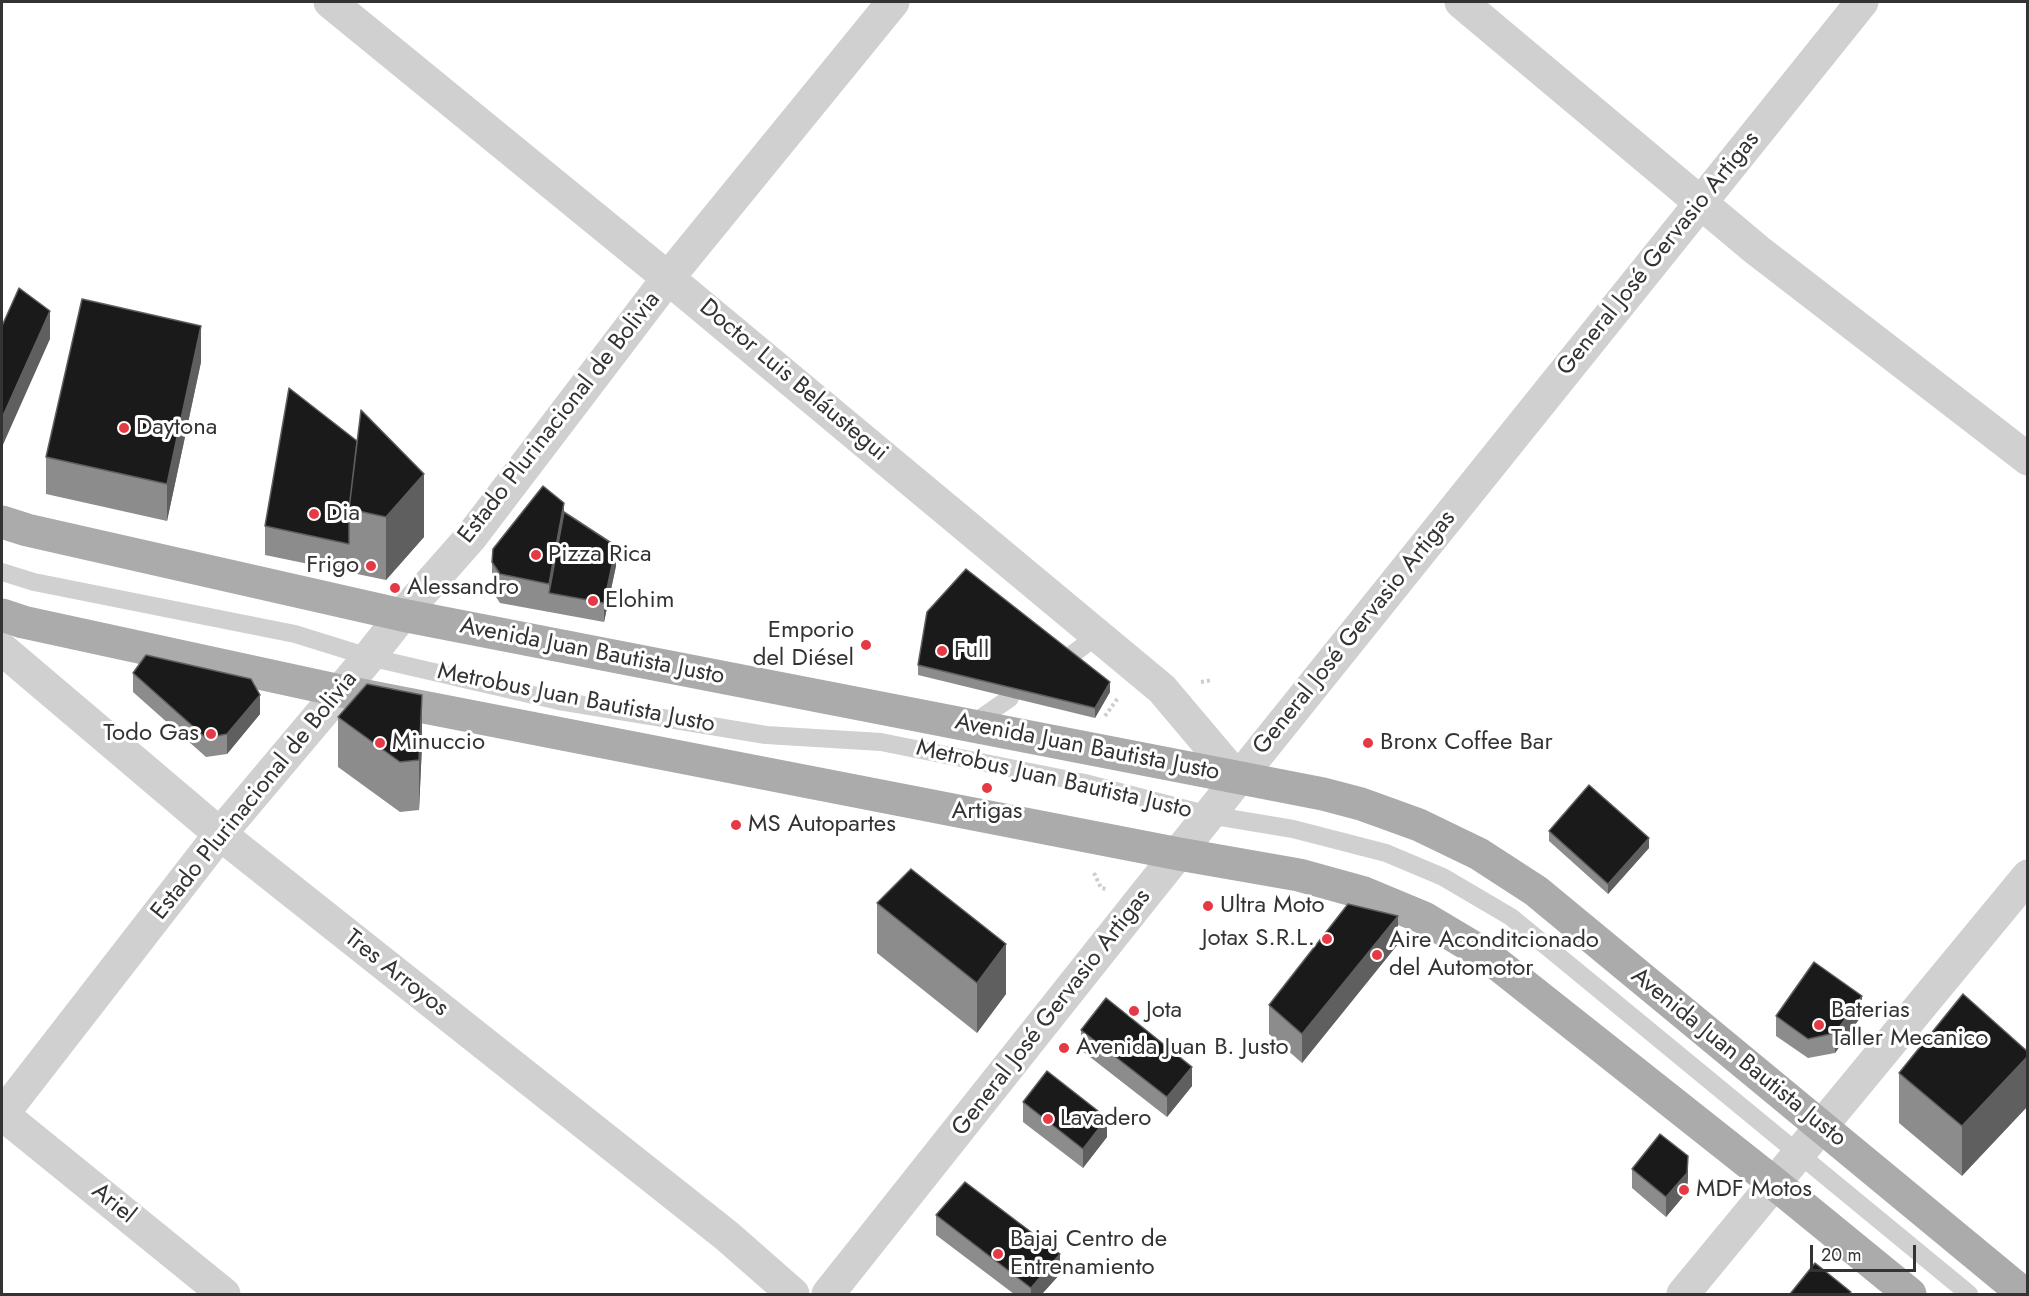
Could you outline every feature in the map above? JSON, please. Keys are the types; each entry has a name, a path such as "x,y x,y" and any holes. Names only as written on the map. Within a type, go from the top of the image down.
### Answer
{"main road":[{"name":"Avenida Juan Bautista Justo","path":"2,522 402,615 1323,794 1361,804 1419,825 1479,854 1536,891 2024,1294"},
{"path":"2,615 23,622 340,691 1179,854 1299,875 1364,893 1424,918 1486,954 1910,1294"}],"street":[{"name":"Doctor Luis Beláustegui","path":"330,2 668,278 1086,644 1162,688 1238,779"},
{"name":"Estado Plurinacional de Bolivia","path":"2,1115 220,834 402,615 471,537 668,278 893,2"},
{"path":"1461,2 1757,250 2028,459"},
{"name":"General José Gervasio Artigas","path":"828,1294 1209,815 1862,2"},
{"name":"Tres Arroyos","path":"2,649 220,834 727,1236 793,1294"},
{"path":"1683,1294 2028,876"},
{"name":"Ariel","path":"2,1115 224,1294"}],"lane":[{"name":"Metrobus Juan Bautista Justo","path":"2,572 34,582 295,634 369,657 582,705 766,735 881,742 1085,783 1209,815 1293,830 1386,853 1443,877 1511,917 1970,1294"},
{"path":"971,725 1010,698"}],"building":[{"path":"19,288 50,311 2,418 2,326"},
{"name":"Daytona","path":"82,299 201,326 167,484 46,457"},
{"name":"Dia","path":"289,388 357,441 349,509 349,544 265,526"},
{"path":"361,410 424,474 386,517 349,509"},
{"path":"543,486 564,503 549,584 500,574 492,562 493,549"},
{"path":"564,512 616,546 604,603 549,593"},
{"path":"966,569 1110,682 1095,708 918,665 927,612"},
{"path":"146,655 251,679 260,695 227,734 206,738 133,673"},
{"path":"367,684 422,695 419,760 400,762 338,717"},
{"path":"1589,785 1649,838 1608,884 1549,831"},
{"path":"911,869 1006,944 977,983 877,903"},
{"path":"1348,904 1398,916 1302,1034 1269,1005"},
{"path":"1814,962 1862,996 1835,1033 1808,1039 1776,1016"},
{"path":"1963,994 2028,1052 2028,1056 1962,1126 1899,1073"},
{"path":"1106,998 1192,1067 1167,1097 1081,1030"},
{"path":"1047,1071 1107,1118 1083,1149 1023,1102"},
{"path":"1660,1134 1688,1156 1687,1173 1666,1197 1632,1169"},
{"path":"965,1182 1060,1254 1031,1288 936,1215"},
{"path":"1815,1263 1851,1292 1849,1294 1790,1294"}],"place":[{"name":"Daytona","path":"124,428"},
{"name":"Dia","path":"314,514"},
{"name":"Pizza Rica","path":"536,555"},
{"name":"Frigo","path":"371,566"},
{"name":"Alessandro","path":"395,588"},
{"name":"Elohim","path":"593,601"},
{"name":"Emporio del Diésel","path":"866,645"},
{"name":"Full","path":"942,651"},
{"name":"Todo Gas","path":"211,734"},
{"name":"Minuccio","path":"380,743"},
{"name":"Bronx Coffee Bar","path":"1368,743"},
{"name":"Artigas","path":"987,788"},
{"name":"MS Autopartes","path":"736,825"},
{"name":"Ultra Moto","path":"1208,906"},
{"name":"Jotax S.R.L.","path":"1327,939"},
{"name":"Aire Aconditcionado del Automotor","path":"1377,955"},
{"name":"Jota","path":"1134,1011"},
{"name":"Baterias Taller Mecanico","path":"1819,1025"},
{"name":"Avenida Juan B. Justo","path":"1064,1048"},
{"name":"Lavadero","path":"1048,1119"},
{"name":"MDF Motos","path":"1684,1190"},
{"name":"Bajaj Centro de Entrenamiento","path":"998,1254"}]}
